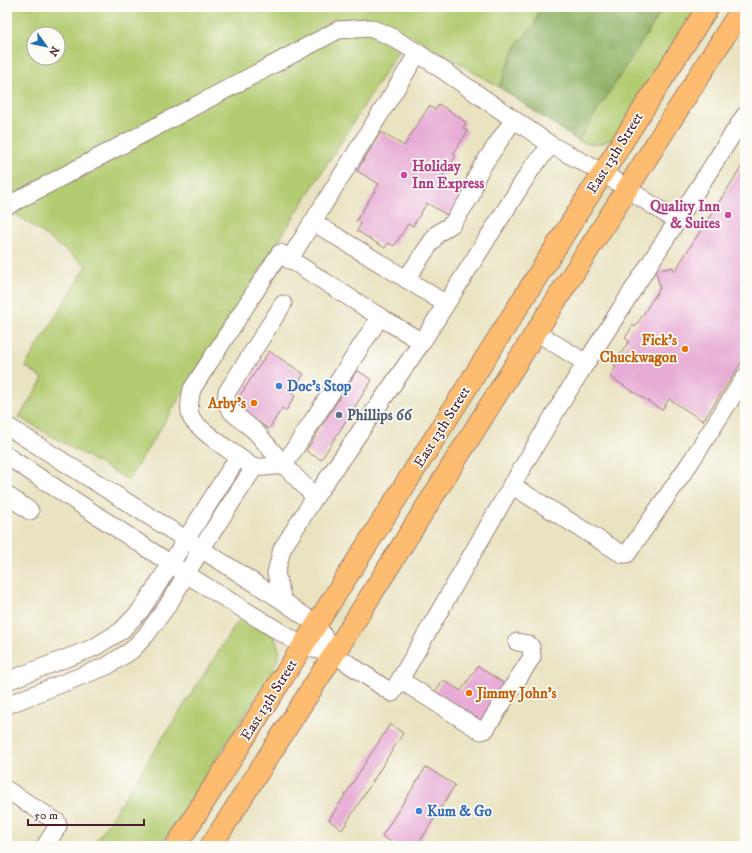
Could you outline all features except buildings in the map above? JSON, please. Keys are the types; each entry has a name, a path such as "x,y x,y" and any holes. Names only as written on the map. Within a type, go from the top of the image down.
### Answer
{"main road":[{"name":"East 13th Street","path":"176,846 708,7"},
{"name":"East 13th Street","path":"211,846 743,7"}],"lane":[{"path":"7,206 338,30 370,28 390,36 418,53 551,145 603,173 677,221"},
{"path":"289,260 418,53"},
{"path":"7,456 186,574 303,646 334,654 392,694 548,423 745,115"},
{"path":"406,279 437,234 452,224 470,196 476,178 514,119"},
{"path":"283,600 276,573 282,549 315,497 422,342 532,168 551,145"},
{"path":"313,222 446,304"},
{"path":"284,465 254,468 201,429 191,418 190,402 192,390 280,253 422,342"},
{"path":"283,304 227,392 226,403 232,412 256,432 284,465 315,497"},
{"path":"284,465 380,317"},
{"path":"536,332 586,363"},
{"path":"511,485 622,554 627,554 690,463 745,377"},
{"path":"7,426 283,600 317,625 334,654"},
{"path":"7,681 92,648 121,631 140,612 238,457"},
{"path":"7,706 107,666 132,650 168,605 201,549 254,468"},
{"path":"7,496 30,511"},
{"path":"400,680 482,731 485,730 532,657 531,647 528,644 517,642"},
{"path":"7,790 57,822 58,826 45,846"}],"green space":[{"path":"7,7 540,7 535,24 517,44 499,87 409,34 128,480 19,417 43,379 25,366 87,266 16,214 7,198"},
{"path":"540,7 664,7 578,141 499,87 517,44 535,24"},
{"path":"664,7 699,7 618,135 599,144 589,144 578,141"},
{"path":"242,615 275,638 280,653 273,671 160,846 93,846"}],"place":[{"name":"Holiday Inn Express","path":"404,175"},
{"name":"Quality Inn & Suites","path":"728,215"},
{"name":"Fick's Chuckwagon","path":"685,349"},
{"name":"Doc's Stop","path":"279,386"},
{"name":"Arby's","path":"254,403"},
{"name":"Phillips 66","path":"339,415"},
{"name":"Jimmy John's","path":"469,693"},
{"name":"Kum & Go","path":"419,811"}]}
